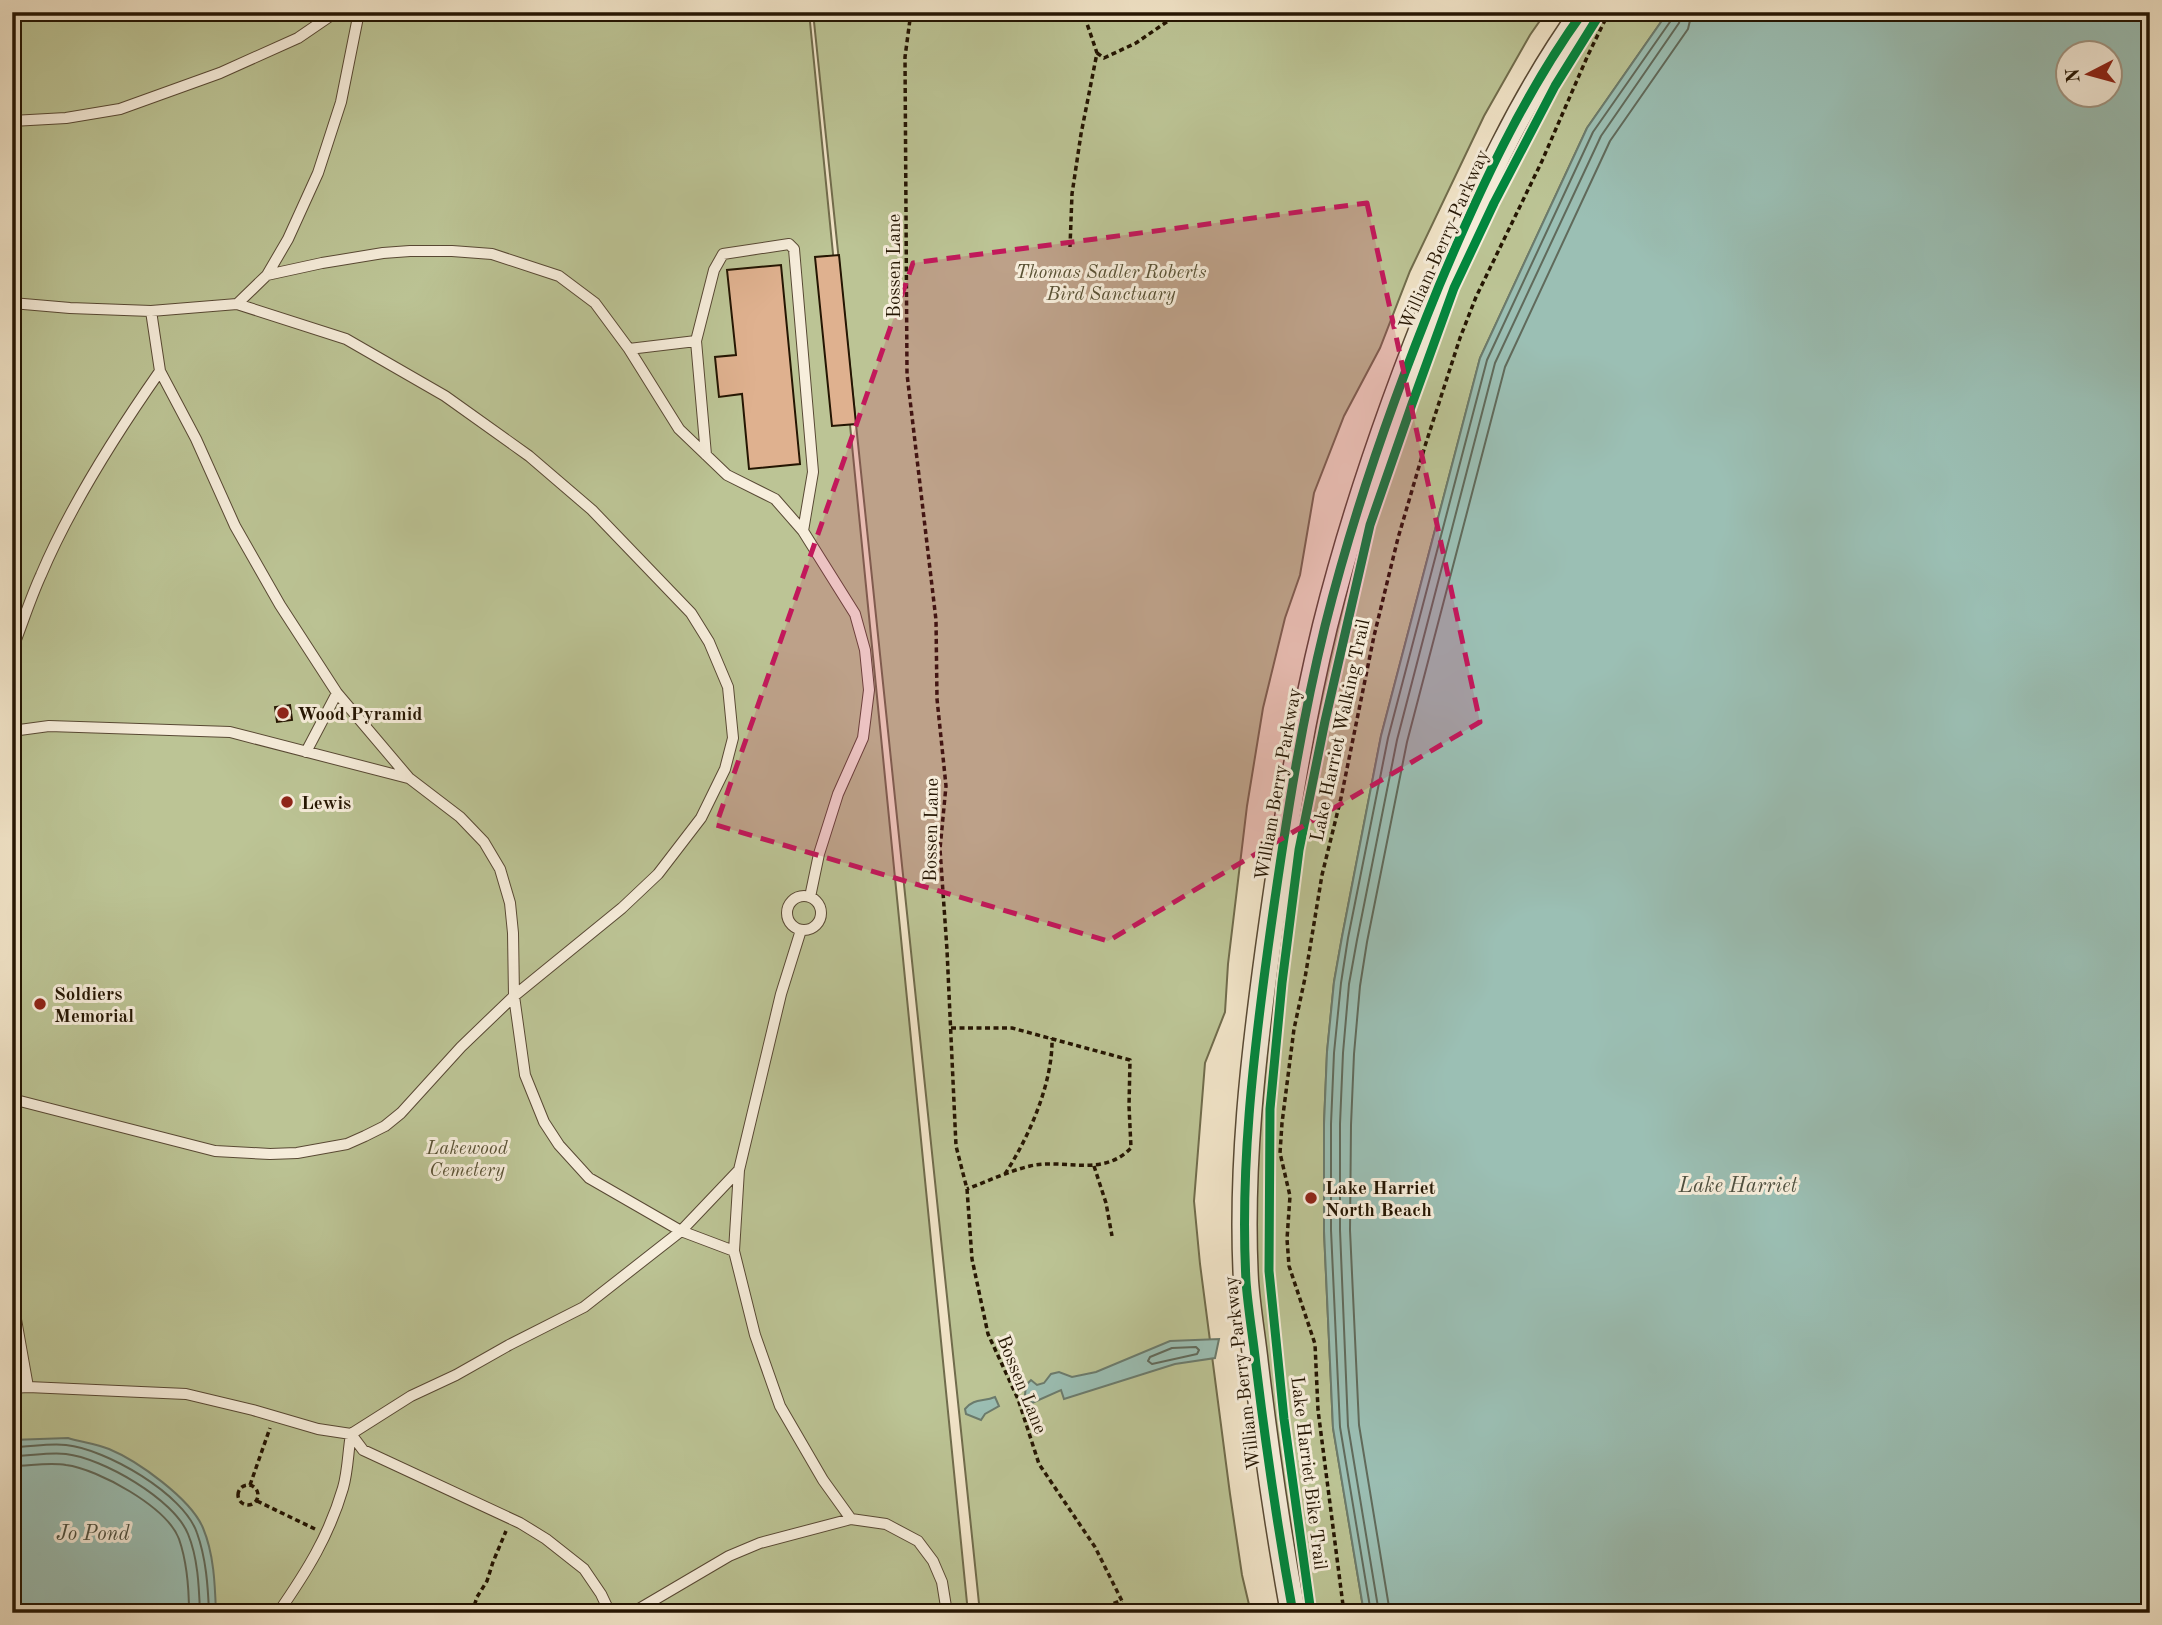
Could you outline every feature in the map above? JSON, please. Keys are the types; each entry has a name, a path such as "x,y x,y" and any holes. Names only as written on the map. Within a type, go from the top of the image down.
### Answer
{"street":[{"name":"William Berry Parkway","path":"1293,1613 1276,1517 1246,1282 1246,1179 1256,1037 1283,840 1299,750 1325,626 1360,503 1403,374 1467,220 1516,122 1555,55 1586,23"}],"lane":[{"path":"12,121 66,118 120,109 220,72 298,38 336,12"},
{"path":"237,304 267,275 288,239 318,173 341,102 359,12"},
{"path":"706,455 696,341 715,270 723,254 789,244 794,249 813,472 803,531"},
{"path":"267,275 383,253 452,251 492,254 559,276 595,303 629,349 679,429 727,475 775,499 803,531 855,614 865,650 869,690 863,738 838,794 819,854 810,897"},
{"path":"12,303 151,311 237,304 346,339 445,396 529,456 592,510 691,613 709,642 728,687 733,738 725,769 701,818 658,874 631,900 513,996 461,1047 401,1113 385,1126 356,1140 322,1150 270,1154 215,1151 12,1099"},
{"path":"151,311 160,372 196,439 235,526 280,605 337,693 409,778 460,817 484,842 500,869 510,903 513,996 525,1075 544,1122 559,1145 589,1178 681,1231 734,1251"},
{"path":"629,349 696,341"},
{"path":"12,650 41,573 79,499 132,411 160,372"},
{"path":"306,752 337,693"},
{"path":"12,731 48,726 230,732 409,778"},
{"path":"799,897 810,897 819,904 821,915 817,925 801,930 789,920 788,909 799,897"},
{"path":"801,930 781,995 739,1170 734,1251 755,1335 780,1406 823,1480 851,1520"},
{"path":"12,1388 186,1394 318,1429 351,1434 411,1395 456,1375 584,1307 681,1231 739,1170"},
{"path":"12,1297 28,1387"},
{"path":"351,1434 363,1450 512,1519 546,1539 584,1569 610,1613"},
{"path":"278,1613 312,1564 327,1534 344,1485 351,1434"},
{"path":"632,1613 729,1556 760,1543 851,1520 886,1524 918,1541 933,1561 942,1582 947,1613"}],"path":[{"path":"1070,247 1072,194 1097,53 1083,12"},
{"path":"1097,53 1104,58 1136,43 1181,12"},
{"path":"1586,23 1601,12"},
{"path":"951,1028 1012,1028 1130,1060 1131,1148 1121,1159 1094,1166 1032,1166 967,1189"},
{"path":"1004,1176 1018,1153 1038,1107 1053,1059 1052,1038"},
{"path":"1094,1166 1111,1236"},
{"path":"250,1485 274,1416"},
{"path":"250,1485 257,1490 257,1501 248,1506 239,1501 239,1490 250,1485"},
{"path":"257,1501 327,1534"},
{"path":"472,1613 477,1597 488,1581 493,1562 512,1519"},
{"path":"1090,1613 1122,1600"}],"highlighted area":[{"path":"1367,203 1480,722 1108,941 716,825 913,263"}],"green space":[{"name":"Lakewood Cemetery","path":"12,12 809,12 968,1613 12,1613"},
{"name":"Thomas Sadler Roberts Bird Sanctuary","path":"813,12 1546,12 1484,116 1410,271 1380,348 1344,416 1314,493 1300,575 1285,618 1263,708 1247,806 1228,964 1225,1012 1205,1063 1194,1201 1230,1494 1242,1575 1251,1613 980,1613"},
{"path":"1583,12 1668,12 1587,128 1480,358 1381,736 1334,982 1324,1124 1324,1231 1333,1428 1364,1613 1293,1613 1246,1179 1325,626 1467,220"}],"water":[{"name":"Lake Harriet","path":"1668,12 2150,12 2150,1613 1364,1613 1333,1428 1324,1231 1327,1052 1334,982 1381,736 1480,358 1587,128"},
{"path":"1219,1339 1215,1358 1175,1364 1064,1399 1061,1390 1032,1403 1025,1395 1026,1385 1031,1380 1037,1385 1044,1383 1051,1374 1059,1372 1072,1377 1096,1372 1170,1341"},
{"path":"995,1397 999,1406 985,1414 981,1420 966,1414 965,1409 972,1403"},
{"name":"Jo Pond","path":"68,1438 104,1447 121,1455 162,1482 187,1505 203,1528 210,1548 216,1613 12,1613 12,1440"}],"building":[{"path":"839,255 856,424 832,426 815,257"},
{"path":"781,265 800,464 749,469 742,394 719,397 715,357 736,355 727,270"},
{"name":"Wood Pyramid","path":"290,705 292,720 277,722 275,707"}],"cycle path":[{"path":"1293,1613 1248,1302 1245,1198 1257,1031 1299,746 1325,626 1349,539 1376,454 1422,327 1470,215 1504,145 1541,76 1583,12"},
{"name":"Lake Harriet Walking Trail","path":"1311,1613 1284,1419 1269,1271 1270,1109 1299,850 1325,721 1370,525 1412,404 1454,288 1494,203 1555,86 1601,12"}],"place":[{"name":"Wood Pyramid","path":"283,713"},
{"name":"Lewis","path":"287,802"},
{"name":"Soldiers Memorial","path":"40,1004"},
{"name":"Lake Harriet North Beach","path":"1311,1198"}]}
